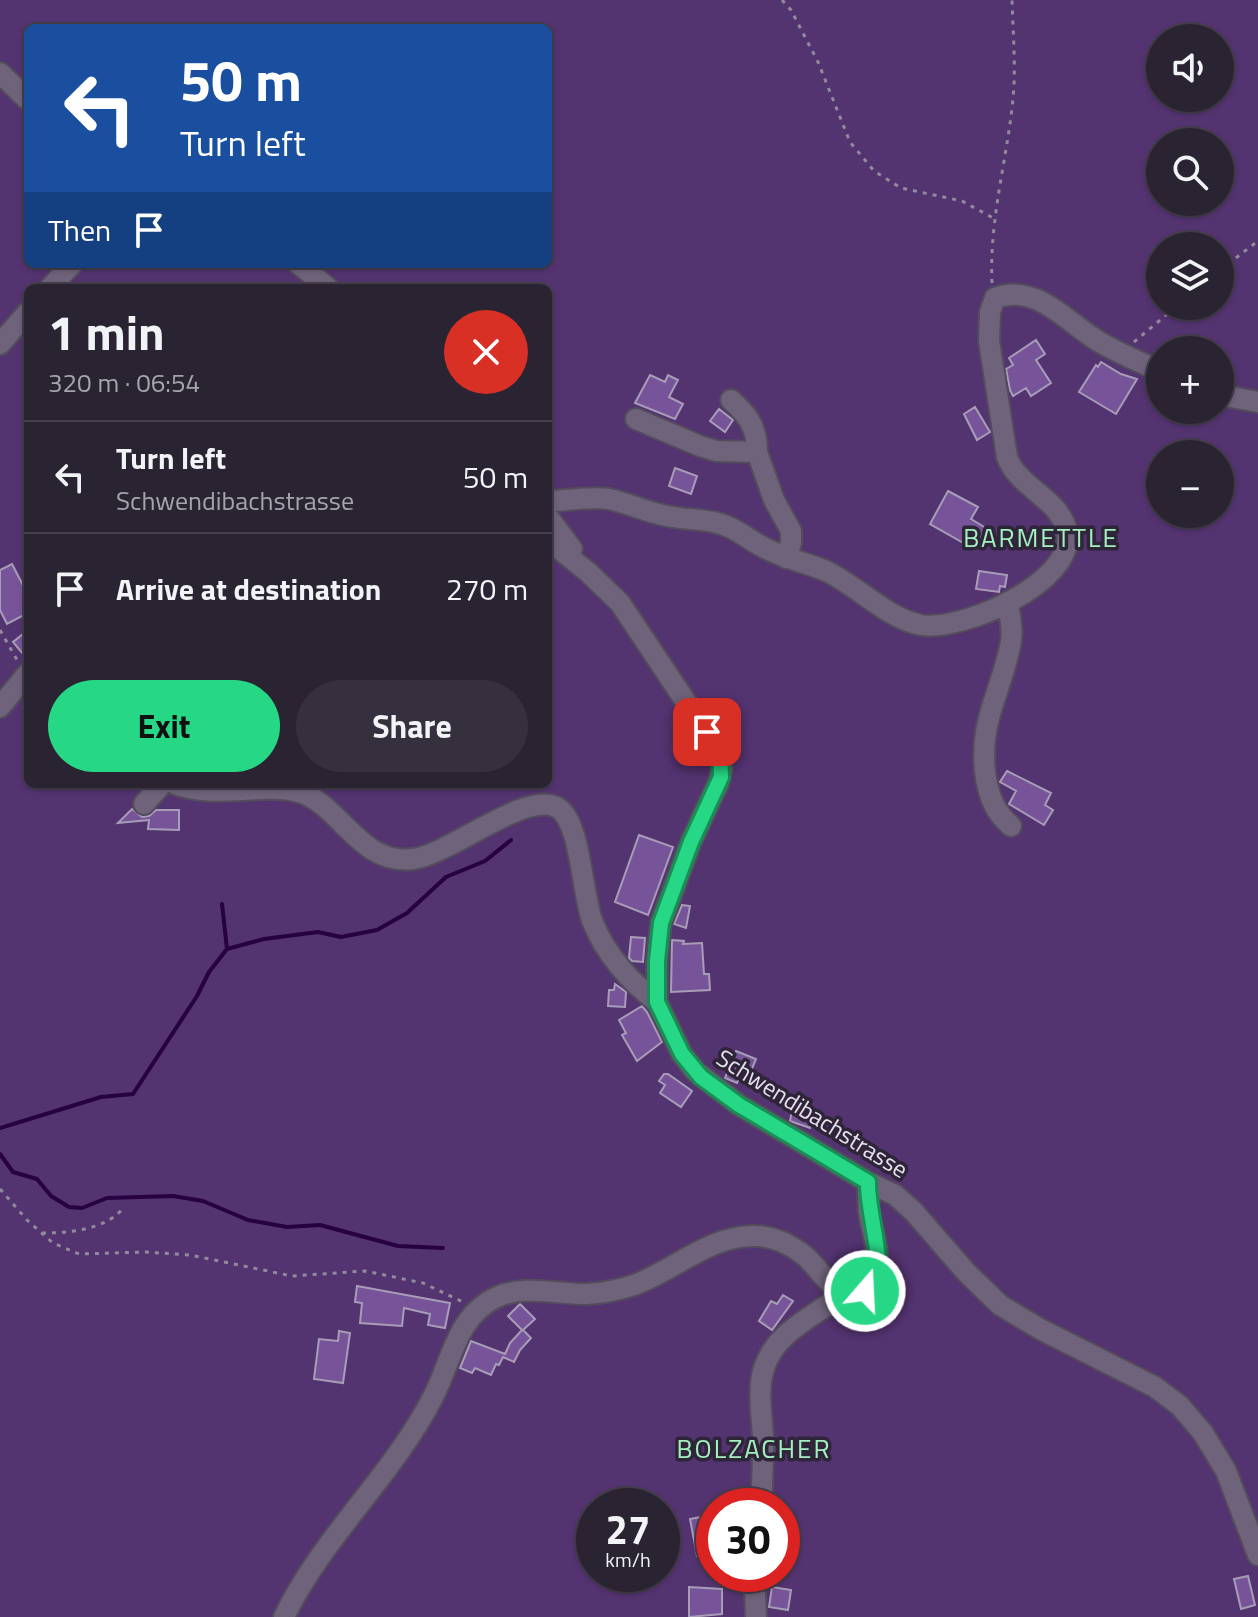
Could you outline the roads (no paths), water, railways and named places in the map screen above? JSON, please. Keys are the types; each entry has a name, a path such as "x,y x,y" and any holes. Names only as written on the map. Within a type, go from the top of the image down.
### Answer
{"street":[{"path":"0,73 24,96"},
{"path":"54,284 68,268"},
{"path":"304,268 323,284"},
{"path":"552,501 601,498 670,517 716,522 786,558 827,572 897,616 917,624 950,624 972,619 1008,604 1056,565 1063,556 1067,540 1061,518 1015,474 1007,457 989,341 990,312 995,298 1017,293 1041,300 1087,334 1146,365"},
{"path":"0,344 24,317"},
{"path":"1234,398 1258,402"},
{"path":"731,400 755,427 757,452 774,500 791,531 786,558"},
{"path":"636,419 716,451 757,452"},
{"path":"552,522 589,573"},
{"name":"Schwendibachstrasse","path":"552,543 611,594 717,746 721,760 718,784 691,842 661,923 657,1002 682,1054 701,1077 739,1105 903,1202 1000,1305 1040,1329 1155,1387 1180,1406 1203,1433 1226,1471 1258,1555"},
{"path":"1008,604 1010,644 988,714 983,744 994,807 1011,826"},
{"path":"0,707 24,677"},
{"path":"144,804 158,788"},
{"path":"192,788 209,792 284,790 299,793 314,800 366,846 386,856 406,859 428,856 446,849 530,806 553,805 563,812 572,826 584,893 601,939 626,977 657,1002"},
{"path":"762,1488 763,1436 759,1387 772,1351 789,1333 844,1293 865,1291 873,1285 878,1272 868,1182"},
{"path":"284,1617 304,1578 324,1549 397,1457 432,1399 466,1321 499,1296 513,1292 590,1294 622,1288 664,1272 711,1245 750,1236 772,1239 792,1247 844,1293"},
{"path":"755,1592 756,1617"}],"waterway":[{"path":"0,1128 101,1097 133,1094 197,996 209,972 227,949 264,939 318,932 341,937 377,930 407,913 446,877 485,861 511,840"},
{"path":"222,904 227,949"},
{"path":"0,1154 13,1172 37,1179 51,1196 69,1207 82,1208 107,1198 173,1196 203,1201 248,1220 287,1227 320,1225 398,1246 443,1248"}],"district":[{"name":"BARMETTLE","path":"1041,538"},
{"name":"BOLZACHER","path":"754,1449"}]}
